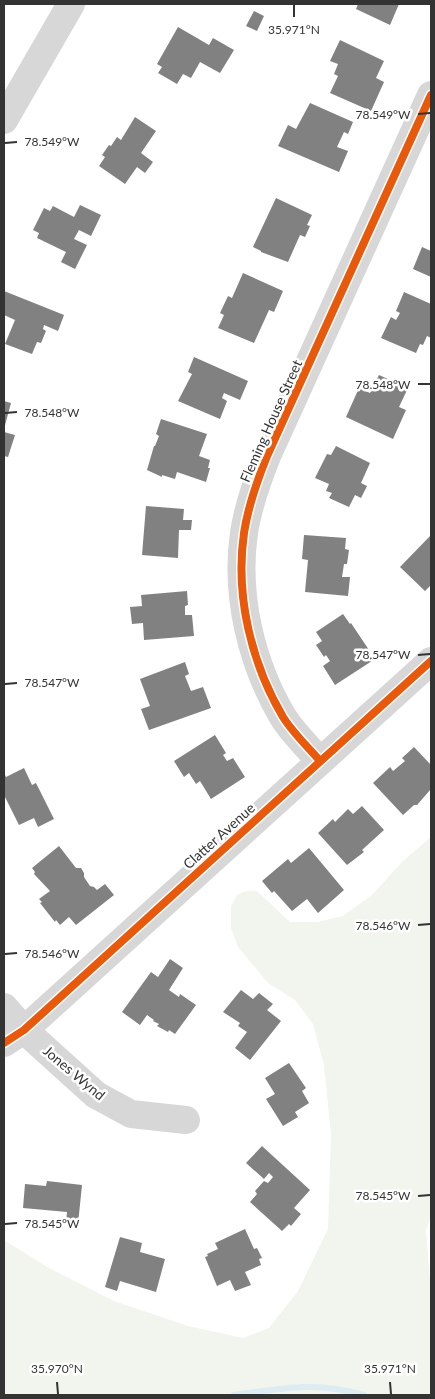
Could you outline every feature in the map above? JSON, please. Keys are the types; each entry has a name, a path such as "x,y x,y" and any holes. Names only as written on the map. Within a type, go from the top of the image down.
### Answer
{"street":[{"path":"4,120 71,4"},
{"name":"Fleming House Street","path":"320,761 284,718 256,662 246,613 242,574 244,533 253,493 267,456 431,94"},
{"name":"Clatter Avenue","path":"14,1036 431,661"},
{"name":"Jones Wynd","path":"4,1007 14,1036 96,1095 131,1114 186,1120"}],"shaded area":[{"path":"431,837 431,1216 426,1231 431,1292 431,1395 4,1395 4,1240 47,1267 114,1301 188,1326 243,1338 269,1328 298,1291 328,1229 331,1135 324,1065 313,1024 295,1000 268,983 238,947 231,928 231,906 237,895 246,891 257,891 290,922 317,922 343,916 372,895 402,862"}],"building":[{"path":"358,4 399,4 390,25 356,9"},
{"path":"254,11 264,16 257,31 246,26"},
{"path":"178,27 209,45 213,38 234,50 220,73 200,62 191,78 183,74 177,84 158,73 162,67 157,64"},
{"path":"340,40 384,61 376,78 384,82 371,111 330,93 338,76 334,74 338,64 330,61"},
{"path":"310,103 353,122 348,134 344,132 337,147 348,151 339,172 278,146 288,125 296,129"},
{"path":"135,117 156,131 141,153 153,162 145,173 137,167 125,184 99,166 105,157 102,155 109,145 111,146 117,137 121,140"},
{"path":"276,198 312,215 307,225 310,226 305,237 300,235 288,262 253,247"},
{"path":"80,205 101,215 91,236 79,230 74,239 87,245 75,269 61,262 66,252 37,238 39,233 33,230 44,208 50,211 53,206 74,217"},
{"path":"422,247 431,251 431,277 413,269"},
{"path":"243,273 283,291 274,312 269,310 254,343 218,328 224,315 220,313 228,296 232,298"},
{"path":"4,291 64,315 58,331 44,325 43,329 46,331 41,343 37,342 32,354 5,344 15,320 4,315"},
{"path":"404,292 431,304 431,338 427,336 423,345 420,344 416,353 381,338 391,317 396,320 400,313 396,311"},
{"path":"194,357 248,381 240,400 224,393 222,398 227,401 220,419 178,401 192,374 188,372"},
{"path":"379,375 408,388 399,407 406,410 393,439 346,417 359,388 370,393"},
{"path":"4,401 11,403 4,429"},
{"path":"161,419 207,434 199,456 210,460 206,482 177,472 175,479 162,475 162,477 147,470 159,436 156,434"},
{"path":"4,432 15,435 8,457 4,456"},
{"path":"336,446 370,463 361,483 367,486 361,498 355,495 349,507 329,498 332,493 326,491 329,484 315,478 327,454 331,455"},
{"path":"146,506 184,509 183,520 192,520 191,530 179,530 178,558 142,555"},
{"path":"304,535 346,538 345,549 349,550 347,564 344,564 342,577 350,577 348,596 305,592 308,560 302,559"},
{"path":"431,535 431,585 425,591 400,567"},
{"path":"187,591 188,605 185,606 185,615 192,615 194,636 144,640 143,623 132,624 130,607 142,606 141,595"},
{"path":"343,614 375,659 335,685 323,666 330,661 326,655 324,657 316,645 322,641 316,632"},
{"path":"185,662 189,674 185,676 191,691 203,687 211,708 149,730 141,709 150,706 140,679"},
{"path":"215,735 226,753 223,755 227,761 233,758 245,777 211,799 200,781 196,784 189,773 184,777 174,761"},
{"path":"414,747 431,765 431,789 417,805 414,805 403,815 373,783 390,767 393,771 405,761 402,758"},
{"path":"24,768 32,785 36,783 54,819 38,827 34,818 19,825 4,798 4,773 6,777"},
{"path":"362,806 384,830 362,850 364,852 347,865 318,833 333,819 335,822 348,809 353,814"},
{"path":"59,846 76,868 81,868 90,886 97,890 105,884 114,895 76,925 69,917 60,925 56,920 55,922 40,903 42,902 39,899 50,891 34,874 35,872 32,868"},
{"path":"309,848 344,890 318,913 307,899 292,911 262,881 288,859 291,863"},
{"path":"170,959 183,968 169,990 179,997 180,994 196,1005 175,1034 157,1026 159,1024 147,1015 140,1025 122,1012 151,972 158,977"},
{"path":"241,990 253,999 259,993 273,1004 267,1010 281,1021 250,1060 235,1048 247,1032 238,1026 240,1023 223,1012"},
{"path":"289,1063 306,1088 302,1091 309,1103 295,1112 298,1117 283,1126 266,1099 275,1094 265,1078"},
{"path":"262,1146 310,1190 294,1208 301,1214 291,1226 289,1224 282,1231 250,1202 257,1194 255,1191 264,1181 268,1183 273,1177 269,1173 264,1179 246,1163"},
{"path":"47,1181 82,1185 78,1224 66,1223 67,1212 23,1208 25,1184 46,1186"},
{"path":"245,1229 254,1249 257,1248 262,1258 259,1259 261,1265 245,1272 251,1285 235,1291 230,1280 217,1286 205,1257 208,1256 207,1254 218,1249 215,1243"},
{"path":"120,1237 142,1243 140,1252 165,1259 156,1292 120,1281 117,1291 105,1287"}],"waterway":[{"path":"234,1395 299,1387 330,1388 364,1395"}],"cycle path":[{"path":"320,761 283,717 262,674 254,651 244,604 242,580 244,533 253,494 267,456 431,95"},
{"path":"4,1043 24,1030 431,661"}]}
